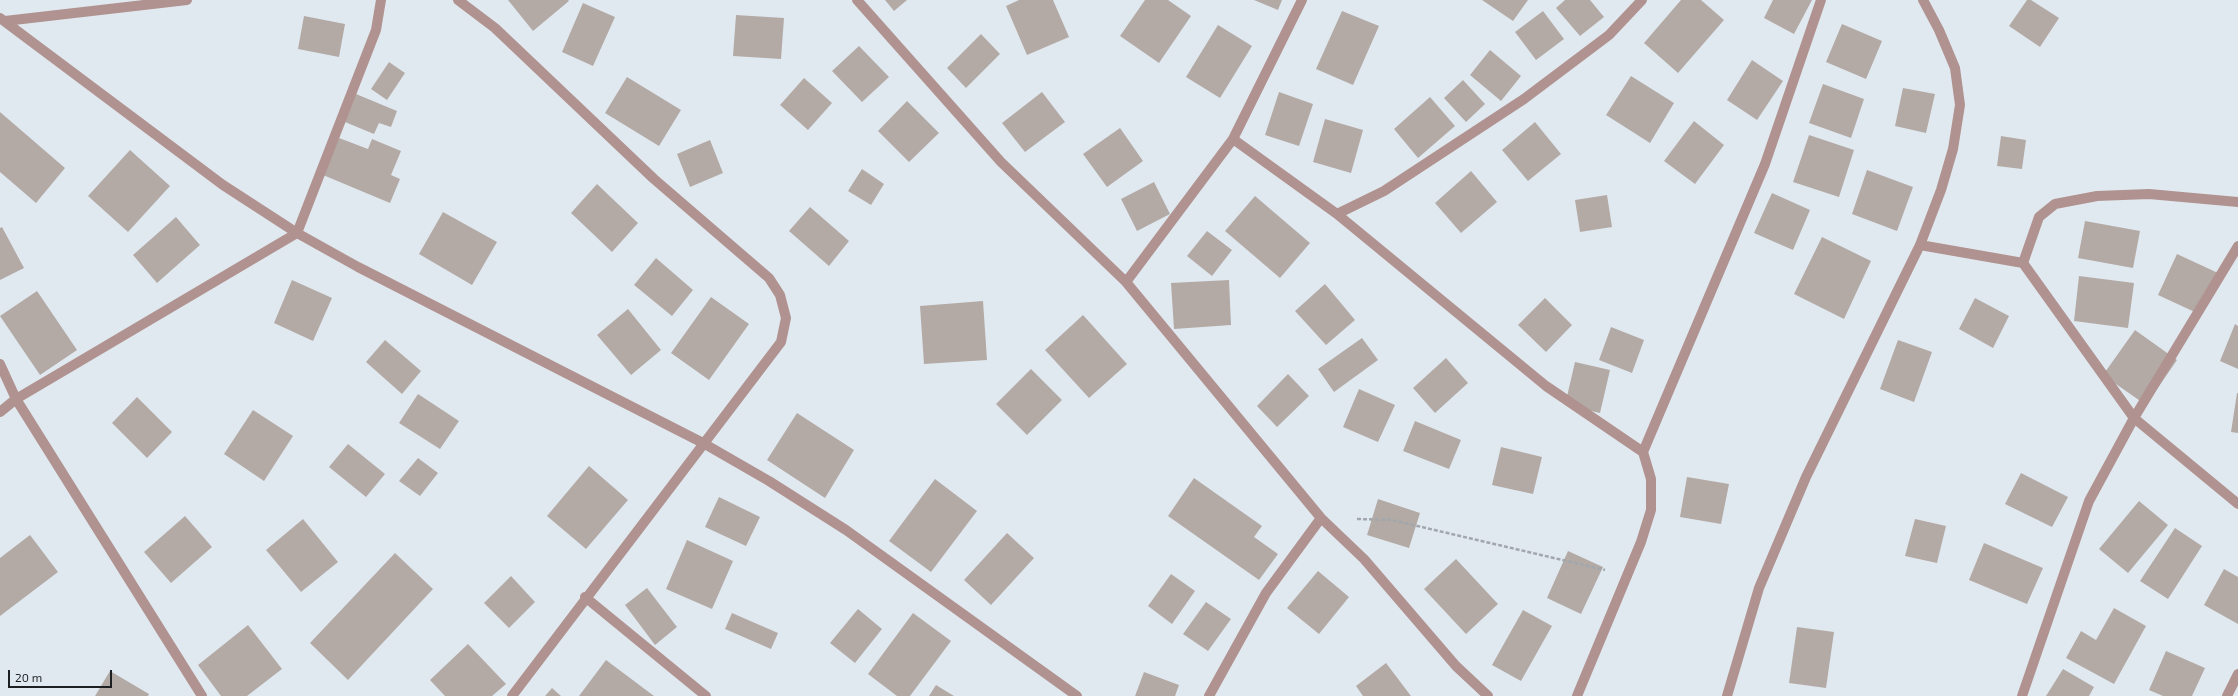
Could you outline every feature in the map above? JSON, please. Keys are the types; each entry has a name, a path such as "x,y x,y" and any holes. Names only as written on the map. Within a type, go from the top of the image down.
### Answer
{"street":[{"path":"2,20 187,0"},
{"path":"0,412 16,398 298,233 376,30 381,0"},
{"path":"458,0 495,28 654,179 769,278 780,295 786,318 780,342 585,597 512,696"},
{"path":"857,0 1001,162 1126,282 1321,518 1364,559 1456,666 1488,696"},
{"path":"1126,282 1233,139 1302,0"},
{"path":"1337,214 1384,191 1524,99 1609,35 1642,0"},
{"path":"1643,452 1765,164 1821,0"},
{"path":"1727,696 1759,588 1806,477 1920,245 1941,190 1953,150 1960,105 1955,68 1939,30 1923,0"},
{"path":"2,20 223,185 298,233 365,270 703,443 769,481 846,530 1077,696"},
{"path":"1233,139 1337,214 1546,386 1643,452 1651,479 1651,510 1641,542 1626,574 1577,696"},
{"path":"2023,263 2039,217 2055,204 2097,196 2149,194 2238,202"},
{"path":"1920,245 2023,263 2134,418 2238,504"},
{"path":"2022,696 2089,501 2134,418 2238,246"},
{"path":"0,364 16,398 202,696"},
{"path":"1209,696 1266,593 1321,518"},
{"path":"585,597 706,696"},
{"path":"2227,696 2238,674"}],"path":[{"path":"1321,518 1392,520 1626,574"}],"building":[{"path":"508,0 568,0 569,1 533,31"},
{"path":"885,0 907,0 894,11"},
{"path":"1019,0 1053,0 1069,37 1027,55 1006,6"},
{"path":"1145,0 1168,0 1191,16 1159,63 1120,36"},
{"path":"1254,0 1282,0 1278,10"},
{"path":"1482,0 1528,0 1513,21"},
{"path":"1565,0 1590,0 1604,17 1580,36 1556,8"},
{"path":"1681,0 1701,0 1724,20 1678,73 1644,43"},
{"path":"1773,0 1812,0 1794,34 1764,18"},
{"path":"2027,0 2031,0 2059,18 2040,47 2009,26"},
{"path":"583,3 615,17 593,66 562,52"},
{"path":"1342,11 1379,26 1353,85 1316,69"},
{"path":"1543,11 1564,39 1536,60 1515,32"},
{"path":"736,15 784,18 781,59 733,56"},
{"path":"304,16 345,24 339,57 298,49"},
{"path":"1842,24 1882,41 1866,79 1826,62"},
{"path":"1218,25 1252,46 1220,98 1186,77"},
{"path":"981,34 1000,54 966,88 947,68"},
{"path":"859,46 889,77 862,102 832,71"},
{"path":"1490,50 1521,76 1501,101 1470,75"},
{"path":"1752,60 1783,81 1757,120 1727,100"},
{"path":"389,62 405,73 387,100 371,89"},
{"path":"1631,76 1674,103 1650,143 1606,115"},
{"path":"627,77 681,110 659,146 605,113"},
{"path":"804,78 832,103 808,130 780,105"},
{"path":"1463,80 1485,104 1466,122 1444,98"},
{"path":"1823,84 1864,99 1851,138 1809,123"},
{"path":"1903,88 1935,94 1926,133 1895,126"},
{"path":"1042,92 1065,122 1025,152 1002,123"},
{"path":"1279,92 1313,104 1299,146 1265,135"},
{"path":"356,94 397,111 391,127 379,123 374,134 345,122"},
{"path":"1430,97 1455,126 1418,158 1394,129"},
{"path":"907,101 939,133 909,162 878,131"},
{"path":"0,112 65,168 36,203 0,172"},
{"path":"1325,119 1363,130 1351,173 1313,162"},
{"path":"1694,121 1724,145 1695,184 1664,161"},
{"path":"1535,122 1561,154 1528,181 1502,150"},
{"path":"1120,128 1143,161 1107,187 1083,154"},
{"path":"1809,135 1854,150 1839,197 1793,182"},
{"path":"2001,136 2026,140 2022,169 1997,166"},
{"path":"339,138 368,149 372,139 401,151 391,175 400,179 390,203 323,175"},
{"path":"710,140 723,173 690,187 677,154"},
{"path":"130,150 170,186 128,232 88,196"},
{"path":"862,169 884,184 871,205 848,191"},
{"path":"1867,170 1913,187 1897,231 1852,214"},
{"path":"1471,171 1497,202 1461,233 1435,203"},
{"path":"1154,182 1170,214 1137,231 1121,199"},
{"path":"597,184 638,223 612,252 571,213"},
{"path":"1772,193 1810,210 1793,250 1754,233"},
{"path":"1607,195 1612,227 1580,232 1575,200"},
{"path":"1255,196 1310,243 1280,278 1225,231"},
{"path":"810,207 849,241 829,266 789,231"},
{"path":"443,212 497,242 472,285 419,254"},
{"path":"176,217 200,245 157,283 133,255"},
{"path":"2085,221 2140,231 2133,268 2078,258"},
{"path":"2,227 24,268 0,280 0,228"},
{"path":"1207,231 1232,250 1212,276 1187,256"},
{"path":"1822,237 1871,261 1844,319 1794,294"},
{"path":"2177,254 2218,273 2199,314 2158,295"},
{"path":"656,258 693,290 672,316 634,285"},
{"path":"2079,276 2134,283 2128,328 2074,321"},
{"path":"292,280 332,298 313,341 274,323"},
{"path":"1229,280 1231,325 1174,329 1171,283"},
{"path":"1325,284 1355,320 1326,345 1295,311"},
{"path":"37,291 77,350 40,375 0,316"},
{"path":"711,297 749,324 709,380 671,353"},
{"path":"1545,298 1572,325 1546,352 1518,325"},
{"path":"1975,298 2009,316 1993,348 1959,329"},
{"path":"983,301 987,360 924,364 920,306"},
{"path":"628,309 661,350 631,375 597,335"},
{"path":"1083,315 1127,364 1089,398 1045,350"},
{"path":"2235,324 2238,326 2238,369 2220,361"},
{"path":"1611,327 1644,340 1632,373 1599,360"},
{"path":"2135,330 2177,360 2146,405 2103,375"},
{"path":"1362,338 1378,360 1334,392 1318,369"},
{"path":"385,340 421,371 402,394 366,362"},
{"path":"1898,340 1932,352 1914,402 1880,389"},
{"path":"1446,358 1468,383 1435,413 1413,388"},
{"path":"1575,362 1610,370 1600,413 1565,405"},
{"path":"1031,369 1062,400 1027,435 996,404"},
{"path":"1288,374 1309,396 1277,427 1257,406"},
{"path":"1359,389 1395,405 1378,442 1343,427"},
{"path":"2238,393 2238,433 2231,432"},
{"path":"418,394 459,421 440,449 399,423"},
{"path":"137,397 172,432 147,458 112,423"},
{"path":"253,410 293,436 264,481 224,454"},
{"path":"797,413 854,450 825,498 767,460"},
{"path":"1415,421 1461,440 1449,469 1403,451"},
{"path":"348,444 385,474 366,497 329,467"},
{"path":"1501,447 1542,457 1533,494 1492,485"},
{"path":"418,458 438,473 420,496 399,481"},
{"path":"589,466 628,500 586,549 547,516"},
{"path":"2021,473 2068,497 2052,527 2005,504"},
{"path":"1687,477 1729,484 1721,524 1680,517"},
{"path":"1194,478 1262,526 1254,537 1278,554 1259,580 1168,516"},
{"path":"935,479 977,511 931,572 889,541"},
{"path":"719,497 760,517 746,546 705,527"},
{"path":"1378,499 1420,513 1409,548 1367,535"},
{"path":"2139,501 2168,525 2128,573 2099,549"},
{"path":"185,516 212,547 171,583 144,552"},
{"path":"303,519 338,562 301,592 266,550"},
{"path":"1915,519 1946,526 1937,563 1905,556"},
{"path":"2175,528 2202,546 2168,599 2140,581"},
{"path":"1007,533 1034,558 991,605 964,580"},
{"path":"30,535 58,572 0,616 0,558"},
{"path":"687,540 733,561 712,609 666,589"},
{"path":"1984,543 2043,568 2027,604 1969,580"},
{"path":"1568,551 1603,567 1581,614 1547,598"},
{"path":"395,553 433,589 348,680 310,643"},
{"path":"1456,559 1498,604 1466,634 1424,589"},
{"path":"2224,569 2238,577 2238,624 2204,605"},
{"path":"1318,571 1349,597 1319,634 1287,608"},
{"path":"1171,574 1195,591 1172,624 1148,606"},
{"path":"511,576 535,602 509,628 484,603"},
{"path":"647,588 677,627 655,645 625,605"},
{"path":"1206,602 1231,619 1208,651 1183,634"},
{"path":"2114,608 2146,626 2114,684 2066,658 2081,631 2096,640"},
{"path":"858,609 882,629 855,663 830,643"},
{"path":"1523,610 1552,626 1521,681 1492,665"},
{"path":"732,613 778,633 771,649 725,629"},
{"path":"913,613 951,641 910,696 897,696 868,674"},
{"path":"248,625 282,669 247,696 221,696 198,665"},
{"path":"1797,627 1834,632 1826,688 1789,683"},
{"path":"468,644 506,684 492,696 445,696 430,680"},
{"path":"2166,651 2205,668 2192,696 2163,696 2149,690"},
{"path":"606,660 654,696 579,696"},
{"path":"1386,663 1411,696 1363,696 1356,686"},
{"path":"2063,669 2094,687 2089,696 2046,696"},
{"path":"110,671 149,694 148,696 95,696"},
{"path":"1144,672 1179,685 1175,696 1135,696"},
{"path":"936,685 954,696 929,696"},
{"path":"552,688 561,696 545,696"}]}
